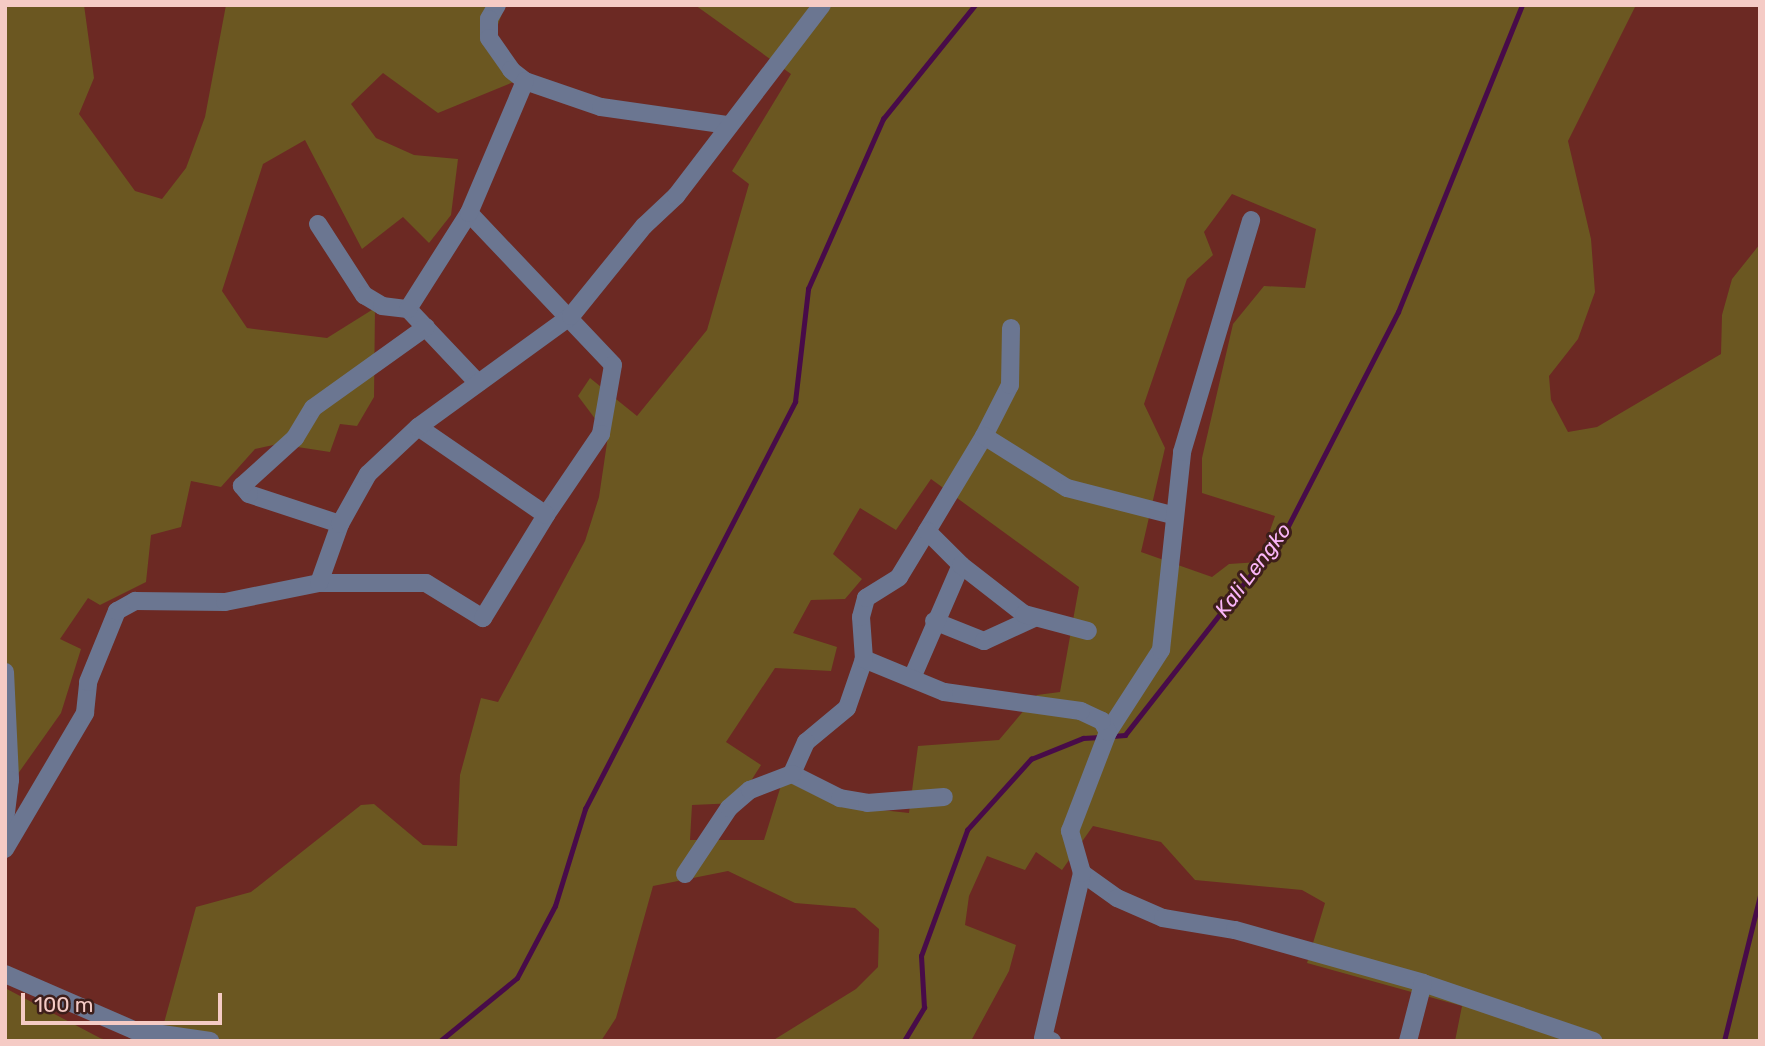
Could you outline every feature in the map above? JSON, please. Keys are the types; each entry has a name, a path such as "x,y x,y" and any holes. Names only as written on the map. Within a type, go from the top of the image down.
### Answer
{"street":[{"path":"497,5 489,19 489,38 510,70 525,81 601,107 727,125"},
{"path":"319,583 340,524 368,474 418,427 571,316 644,226 676,196 727,125 821,5"},
{"path":"408,309 469,213 525,81"},
{"path":"5,849 85,713 104,636 125,603 225,602 319,583 426,583 481,620 546,515 601,434 614,373 611,362 571,316 469,213"},
{"path":"1046,1040 1082,873 1070,831 1108,735 1161,650 1172,515 1182,452 1251,220"},
{"path":"318,224 364,295 382,306 408,309 478,383"},
{"path":"340,524 249,494 242,486 295,438 313,408 426,327"},
{"path":"685,874 729,808 750,790 792,774 806,743 847,708 864,659 863,604 876,588 899,577 984,436 1010,385 1011,328"},
{"path":"418,427 546,515"},
{"path":"984,436 1067,488 1172,515"},
{"path":"928,531 961,565 1034,618 1088,631"},
{"path":"912,678 934,621 961,565"},
{"path":"934,621 984,641 1034,618"},
{"path":"864,659 964,697 1081,711 1102,721 1108,735"},
{"path":"5,672 10,780 5,821"},
{"path":"792,774 840,798 867,803 944,797"},
{"path":"1082,873 1117,898 1163,918 1235,930 1423,983 1593,1041"},
{"path":"5,974 134,1030 210,1041"},
{"path":"1408,1041 1423,983"}],"shaded area":[{"path":"5,5 84,5 94,78 79,114 135,191 162,199 186,168 205,117 226,5 505,5 495,33 516,81 438,113 383,73 351,104 376,138 414,155 458,159 451,215 429,243 403,217 362,249 305,140 263,164 222,291 247,328 327,338 375,308 374,397 357,426 340,424 330,452 278,444 255,449 221,487 191,481 181,527 151,535 146,582 100,605 88,598 60,639 81,649 61,713 5,792"},
{"path":"695,5 1636,5 1568,141 1591,239 1595,292 1578,339 1549,376 1551,400 1568,432 1597,427 1721,354 1722,315 1732,279 1760,244 1760,1041 1455,1041 1462,1006 1307,963 1325,903 1302,890 1195,880 1161,842 1093,826 1062,870 1036,852 1025,870 987,856 969,896 965,925 1016,945 1009,971 971,1041 772,1041 856,989 878,967 879,929 855,908 795,903 728,871 653,886 616,1018 601,1041 159,1041 196,907 251,892 361,805 374,804 423,845 457,846 460,775 481,698 498,702 585,541 599,497 608,436 578,396 590,378 637,416 707,330 749,184 732,171 791,74","holes":["1232,194 1316,229 1305,288 1264,286 1233,324 1202,458 1202,493 1275,516 1259,562 1229,564 1212,577 1141,552 1165,448 1144,404 1187,279 1213,255 1204,232","931,479 1079,587 1060,692 1037,695 999,740 918,746 909,813 836,805 783,779 764,840 690,840 692,805 737,803 761,765 726,742 775,668 831,671 837,647 793,633 811,600 845,599 862,579 833,554 860,508 896,530"]},
{"path":"5,988 100,1038 110,1041 5,1041"}],"waterway":[{"path":"440,1041 517,978 555,906 585,809 795,402 808,289 883,119 975,5"},
{"name":"Kali Lengko","path":"1112,736 1125,735 1286,530 1398,312 1522,5"},
{"name":"Kali Lengko","path":"904,1041 924,1008 921,956 967,830 1031,759 1083,738 1100,737"},
{"path":"1724,1041 1760,895"}]}
